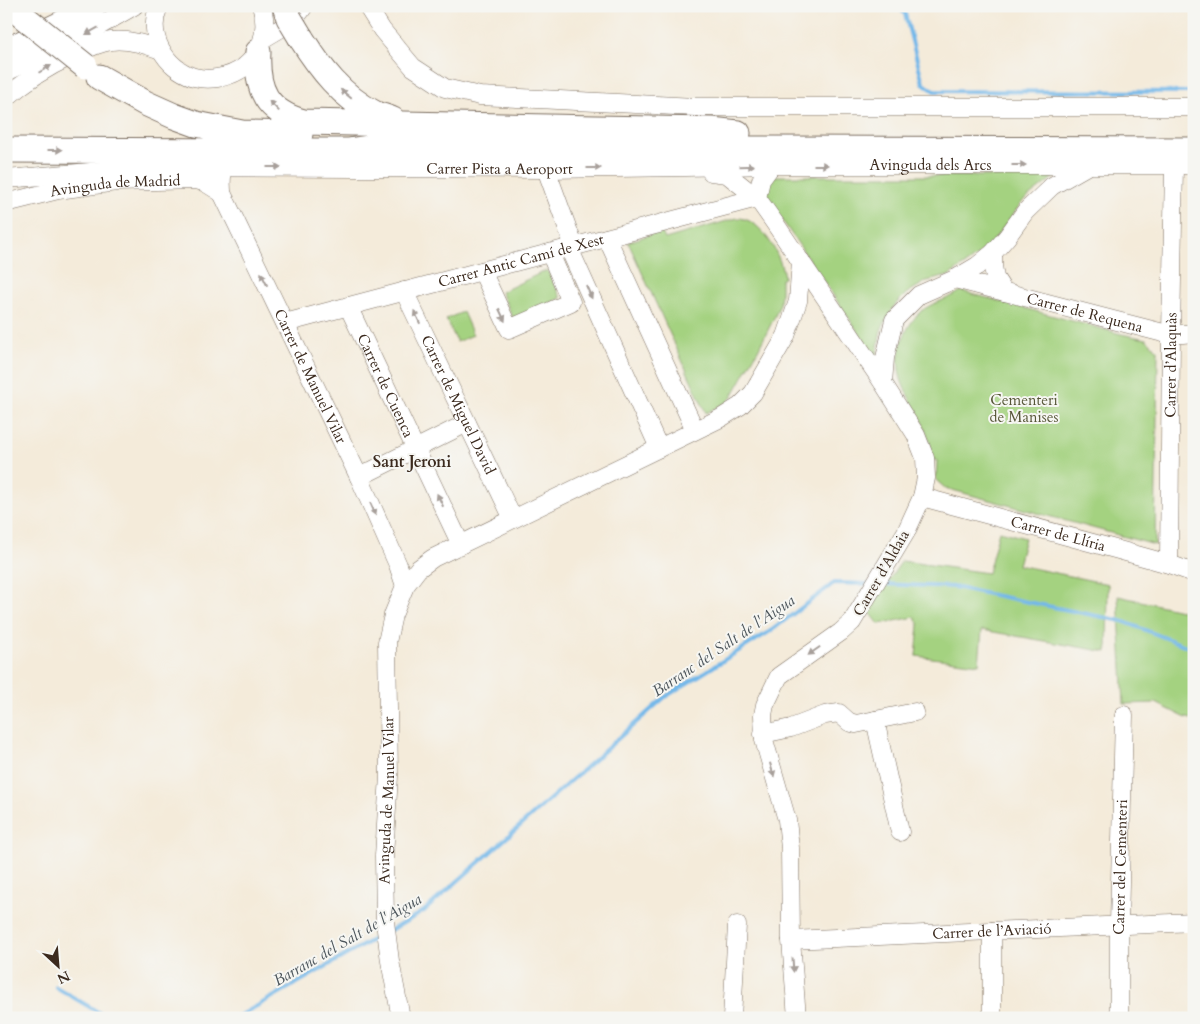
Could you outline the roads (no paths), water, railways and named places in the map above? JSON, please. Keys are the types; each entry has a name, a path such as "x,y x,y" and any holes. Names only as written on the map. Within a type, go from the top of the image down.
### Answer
{"highway":[{"path":"10,6 117,94 140,110 194,134 243,143 349,145 368,148"},
{"path":"6,17 28,6"},
{"path":"6,51 93,6"},
{"path":"282,8 312,55 335,84 356,102 375,113 397,130"},
{"path":"260,46 258,78 271,105 281,113 304,122 397,130"},
{"path":"92,72 145,103 174,116 196,124 242,133 397,130 712,136 738,133 1194,134"},
{"path":"6,150 320,151 368,148 1194,150"}],"street":[{"path":"6,72 80,37 134,6"},
{"path":"159,6 154,21 155,34 161,50 175,66 184,73 196,78 209,79 228,76 242,70 260,46 294,20 282,8 264,24 260,46"},
{"path":"367,6 382,30 413,67 445,88 480,96 695,107 1194,107"},
{"path":"6,98 36,75 88,48 112,41 126,41 161,50"},
{"path":"757,198 761,180 772,165"},
{"name":"Avinguda dels Arcs","path":"772,165 1194,165"},
{"name":"Carrer Pista a Aeroport","path":"225,167 546,168 772,165"},
{"name":"Avinguda dels Arcs","path":"883,383 885,358 894,320 919,295 955,279 977,266 993,253 1025,212 1052,186 1089,166"},
{"name":"Carrer d’Alaquàs","path":"1169,564 1174,166"},
{"name":"Avinguda de Madrid","path":"6,179 151,167 225,167"},
{"path":"222,193 222,177 225,167"},
{"name":"Carrer d’Aldaia","path":"686,167 727,174 757,198 883,383 916,435 925,458 926,478 922,497 906,532 852,622 779,676 765,705 763,715 764,740 787,820 790,848 791,940 797,1018"},
{"path":"546,168 571,247 659,448"},
{"name":"Avinguda de Madrid","path":"6,203 58,190 116,182 196,180 206,183 222,193"},
{"name":"Carrer de Manuel Vilar","path":"222,193 359,477 398,565 405,586"},
{"name":"Carrer Antic Camí de Xest","path":"351,312 381,306 379,298 757,198"},
{"path":"607,238 694,430"},
{"path":"482,271 509,329 571,302 550,253"},
{"name":"Carrer de Requena","path":"993,253 995,278 1004,292"},
{"name":"Avinguda de Manuel Vilar","path":"401,1018 385,922 384,856 389,776 387,642 393,615 405,586 418,569 433,558 721,418 740,406 753,393 786,336 798,301 801,261"},
{"name":"Carrer de Requena","path":"955,279 1171,335 1194,333"},
{"name":"Carrer de Miguel David","path":"404,291 513,519"},
{"path":"285,323 351,312"},
{"name":"Carrer de Cuenca","path":"351,312 460,544"},
{"path":"359,477 467,423"},
{"name":"Carrer de Llíria","path":"922,497 1169,564 1194,573"},
{"path":"763,734 791,728 825,715 839,713 849,722 856,724 915,712"},
{"name":"Carrer del Cementeri","path":"1119,1018 1119,925 1124,715"},
{"path":"875,720 900,832"},
{"name":"Carrer de l’Aviació","path":"791,940 1194,922"},
{"path":"732,1018 737,925"},
{"path":"992,931 992,1018"}],"waterway":[{"path":"898,6 905,14 923,83 934,91 1194,92"},
{"name":"Barranc del Salt de l'Aigua","path":"391,930 424,911 665,697 772,630 834,583 868,584"},
{"name":"Barranc del Salt de l'Aigua","path":"880,584 954,587 1122,621 1194,649"},
{"name":"Barranc del Salt de l'Aigua","path":"236,1018 381,935"},
{"path":"56,987 108,1018"}],"district":[{"name":"Sant Jeroni","path":"412,461"}],"park label":[{"name":"Cementeri de Manises","path":"1024,408"}]}
